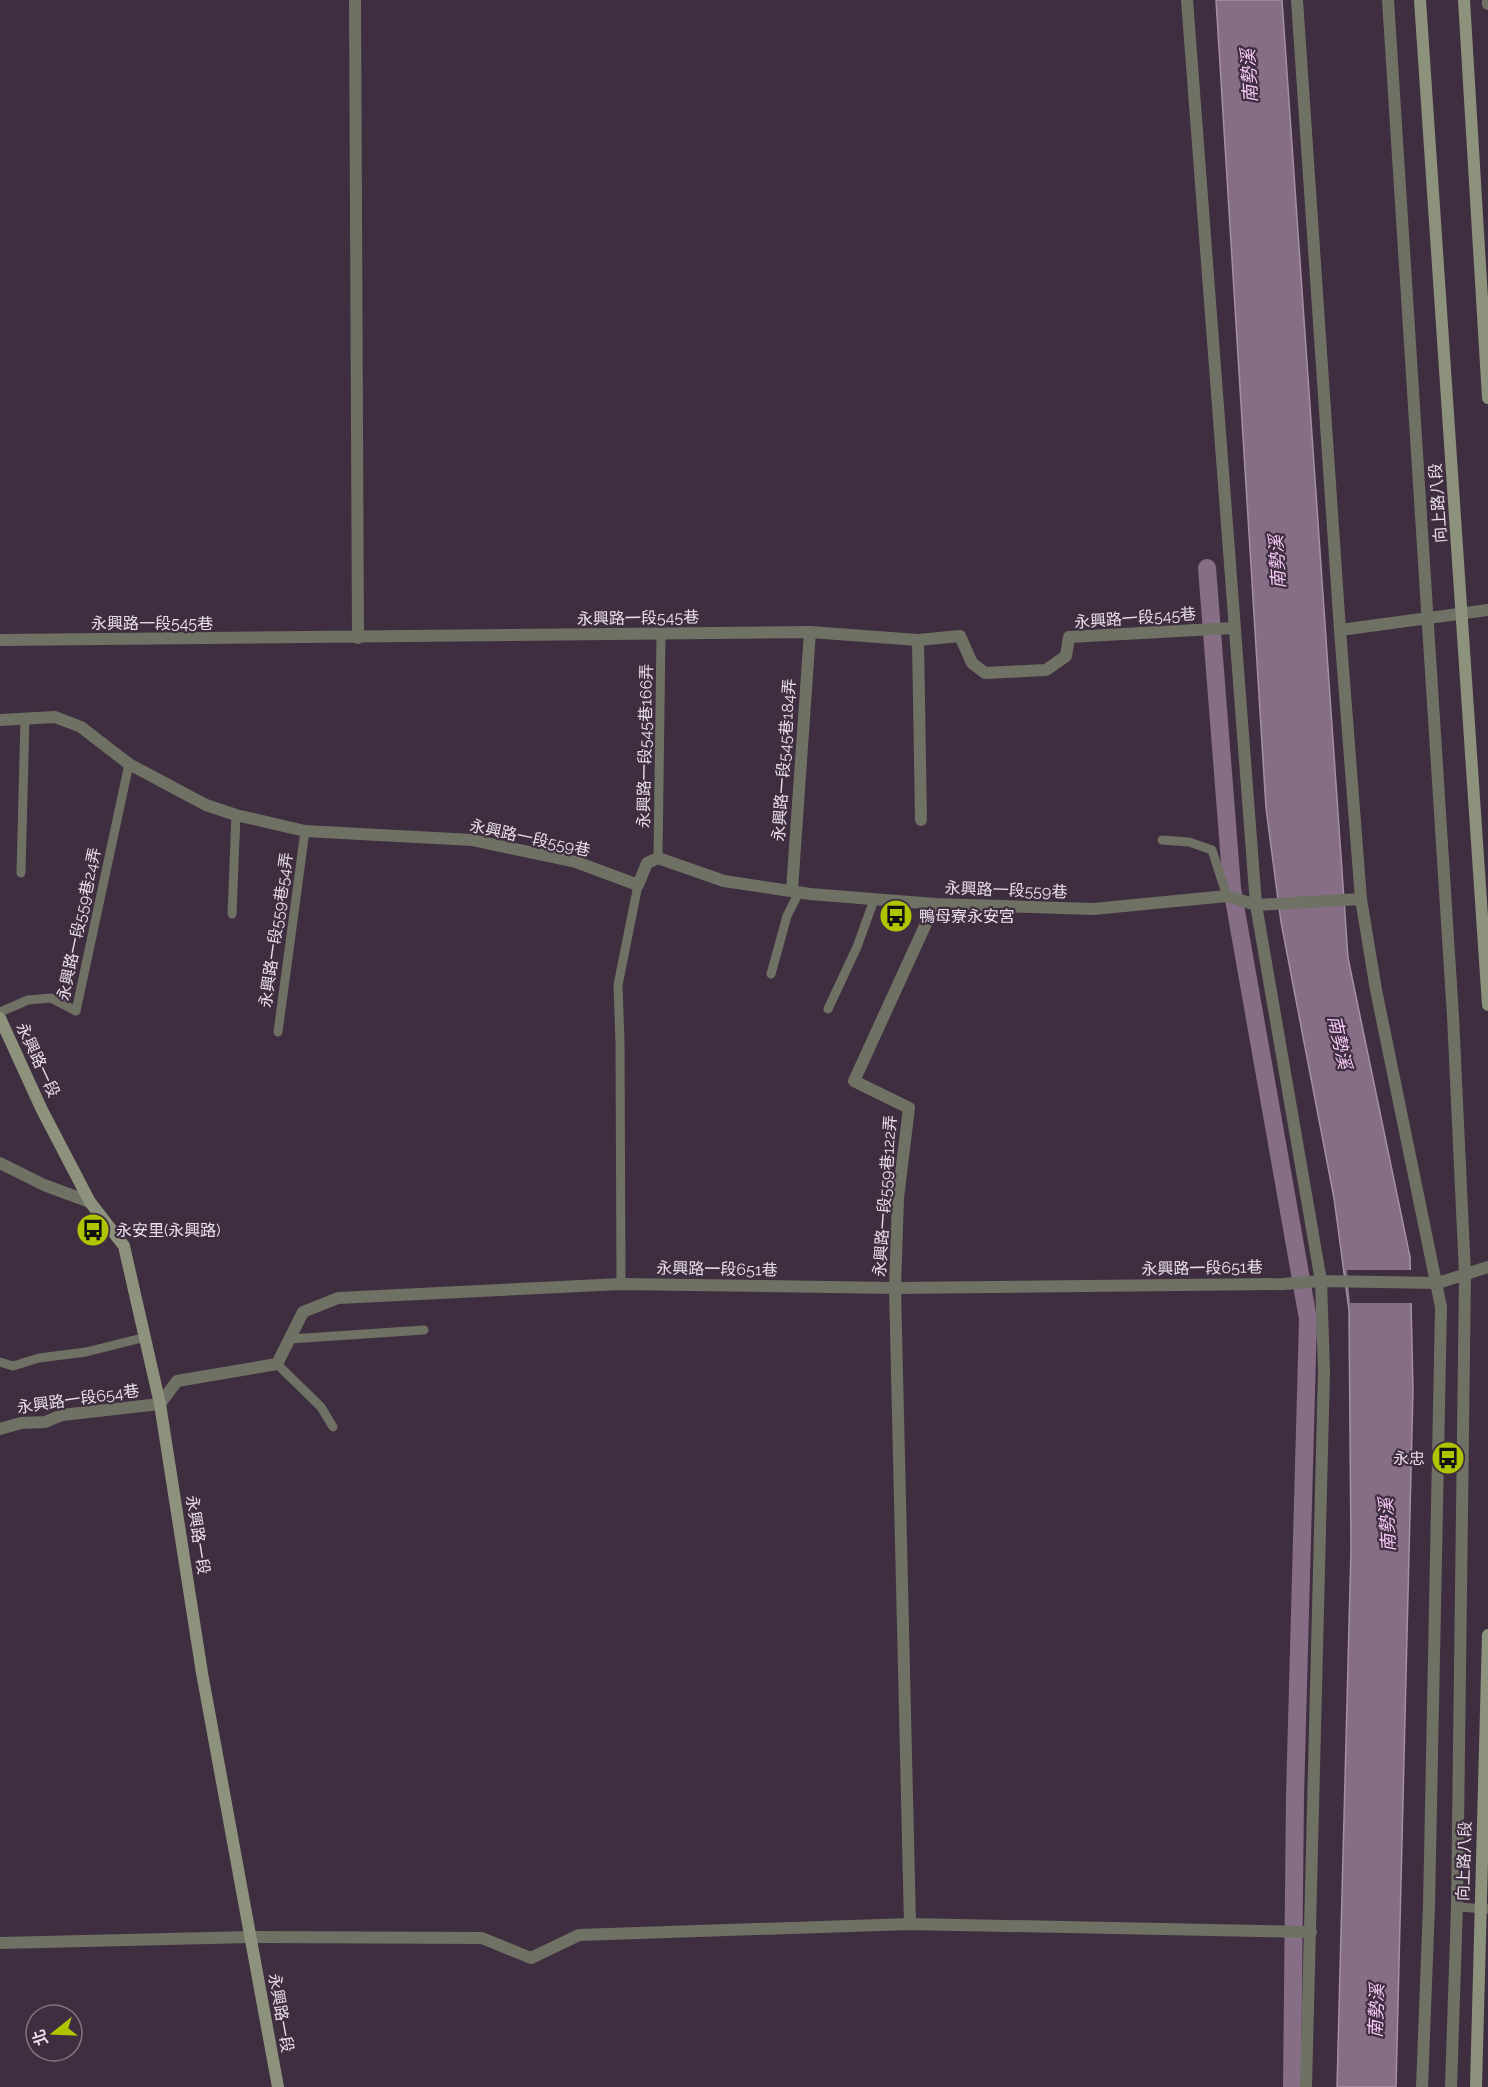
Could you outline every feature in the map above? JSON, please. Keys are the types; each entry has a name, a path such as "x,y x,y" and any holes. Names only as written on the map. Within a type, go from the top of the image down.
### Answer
{"main road":[{"name":"向上路八段","path":"1420,0 1488,1005"},
{"path":"1464,0 1488,398"},
{"name":"永興路一段","path":"0,1018 42,1110 90,1202 124,1246 147,1337 160,1404 202,1673 278,2087"},
{"name":"向上路八段","path":"1476,2087 1483,1909 1488,1635"}],"street":[{"path":"355,0 358,638"},
{"path":"1187,0 1233,628 1256,905 1321,1281 1324,1371 1306,2087"},
{"path":"1297,0 1340,630 1361,899 1376,990 1438,1283 1441,1307 1430,1894 1422,2087"},
{"path":"1388,0 1453,1016 1465,1274 1457,1907 1451,2087"},
{"path":"1340,630 1427,616 1488,610"},
{"name":"永興路一段545巷","path":"0,640 810,632 918,640 960,636 972,663 985,673 1046,670 1066,656 1069,637 1233,628"},
{"name":"永興路一段545巷184弄","path":"796,891 810,632"},
{"path":"918,640 921,820"},
{"name":"永興路一段559巷","path":"0,720 55,717 81,727 129,764 206,805 236,815 304,831 472,840 576,862 638,885"},
{"path":"638,885 646,863 658,858"},
{"name":"永興路一段559巷","path":"658,858 724,881 874,900 935,904 1092,909 1227,896 1256,905 1361,899"},
{"name":"永興路一段559巷122弄","path":"895,1288 898,1198 909,1108 854,1081 935,904"},
{"path":"0,1163 44,1185 90,1202"},
{"name":"永興路一段651巷","path":"277,1364 303,1312 338,1298 621,1284 895,1288 1283,1284 1321,1281 1438,1283 1488,1267"},
{"path":"895,1288 910,1924"},
{"path":"160,1404 177,1381 277,1364"},
{"name":"永興路一段654巷","path":"0,1429 21,1423 45,1422 62,1415 160,1404"},
{"path":"0,1943 251,1936 482,1938 531,1958 579,1935 910,1924 1311,1932"}],"lane":[{"name":"永興路一段545巷166弄","path":"658,858 661,634"},
{"path":"21,873 25,718"},
{"name":"永興路一段559巷24弄","path":"0,1012 28,1000 51,998 76,1011 129,764"},
{"path":"232,914 236,815"},
{"name":"永興路一段559巷54弄","path":"278,1032 304,831"},
{"path":"1162,840 1189,842 1212,850 1227,896"},
{"path":"621,1284 618,986 638,885"},
{"path":"771,974 796,891"},
{"path":"828,1009 857,947 874,900"},
{"path":"290,1339 424,1330"},
{"path":"0,1362 13,1366 39,1358 86,1352 147,1337"},
{"path":"277,1364 321,1407 333,1427"},
{"path":"1457,1907 1483,1909"}],"water":[{"name":"南勢溪","path":"1216,0 1282,0 1348,958 1410,1257 1413,1389 1396,2087 1337,2087 1351,1549 1349,1310 1334,1198 1281,922 1266,808"}],"pier":[{"path":"1347,1270 1413,1270 1414,1303 1350,1303"}],"waterway":[{"path":"1207,568 1232,888 1308,1319 1295,1796 1292,2087"}],"place":[{"name":"鴨母寮永安宮","path":"896,916"},
{"name":"永安里(永興路)","path":"93,1230"},
{"name":"永忠","path":"1448,1458"}]}
